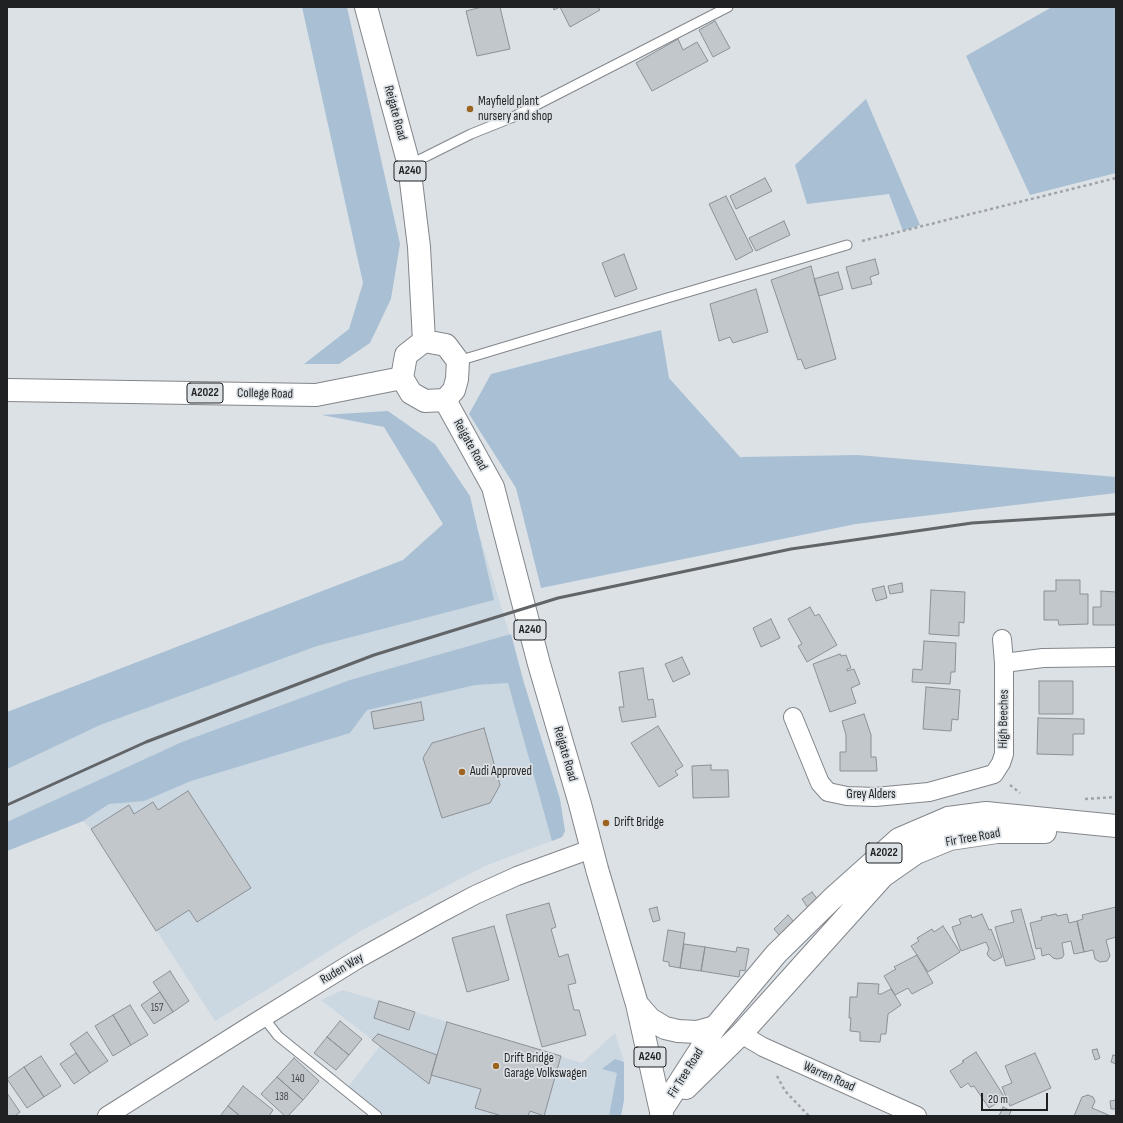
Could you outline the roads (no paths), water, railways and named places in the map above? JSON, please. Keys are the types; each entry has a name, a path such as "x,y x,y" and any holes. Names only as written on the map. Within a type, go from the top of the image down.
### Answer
{"main road":[{"name":"Reigate Road","path":"366,7 409,165 418,247 424,341"},
{"path":"424,341 446,345 458,361 457,379 454,390 445,400 425,401 411,393 402,378 406,355 424,341"},
{"name":"College Road","path":"7,390 316,395 402,378"},
{"name":"Reigate Road","path":"445,400 493,487 539,664 580,804 591,849 637,1004 662,1114"},
{"name":"Fir Tree Road","path":"662,1114 715,1027 776,954 832,899 899,839 948,818 986,813 1116,826"},
{"name":"Fir Tree Road","path":"662,1114 741,1034 883,876 916,853 950,839 997,832 1116,832"},
{"path":"637,1004 650,1019 665,1028 678,1031 697,1032 715,1027"}],"street":[{"name":"High Beeches","path":"994,774 1001,763 1004,754 1004,663 1002,639"},
{"path":"1004,663 1043,658 1116,657"},
{"name":"Grey Alders","path":"793,717 820,783 828,792 847,796 875,797 929,792 994,774"},
{"name":"Ruden Way","path":"107,1116 358,959 475,895 517,876 591,849"},
{"name":"Warren Road","path":"741,1034 763,1047 917,1116"}],"lane":[{"path":"409,165 471,134 511,118 728,7"},
{"path":"458,361 847,245"},
{"path":"264,1018 278,1036 377,1116"}],"railway":[{"path":"7,805 146,742 374,655 558,598 791,549 972,523 1116,514"}],"place":[{"name":"Mayfield plant nursery and shop","path":"470,109"},
{"name":"Audi Approved","path":"462,772"},
{"name":"Drift Bridge","path":"606,823"},
{"name":"Drift Bridge Garage Volkswagen","path":"496,1066"}]}
